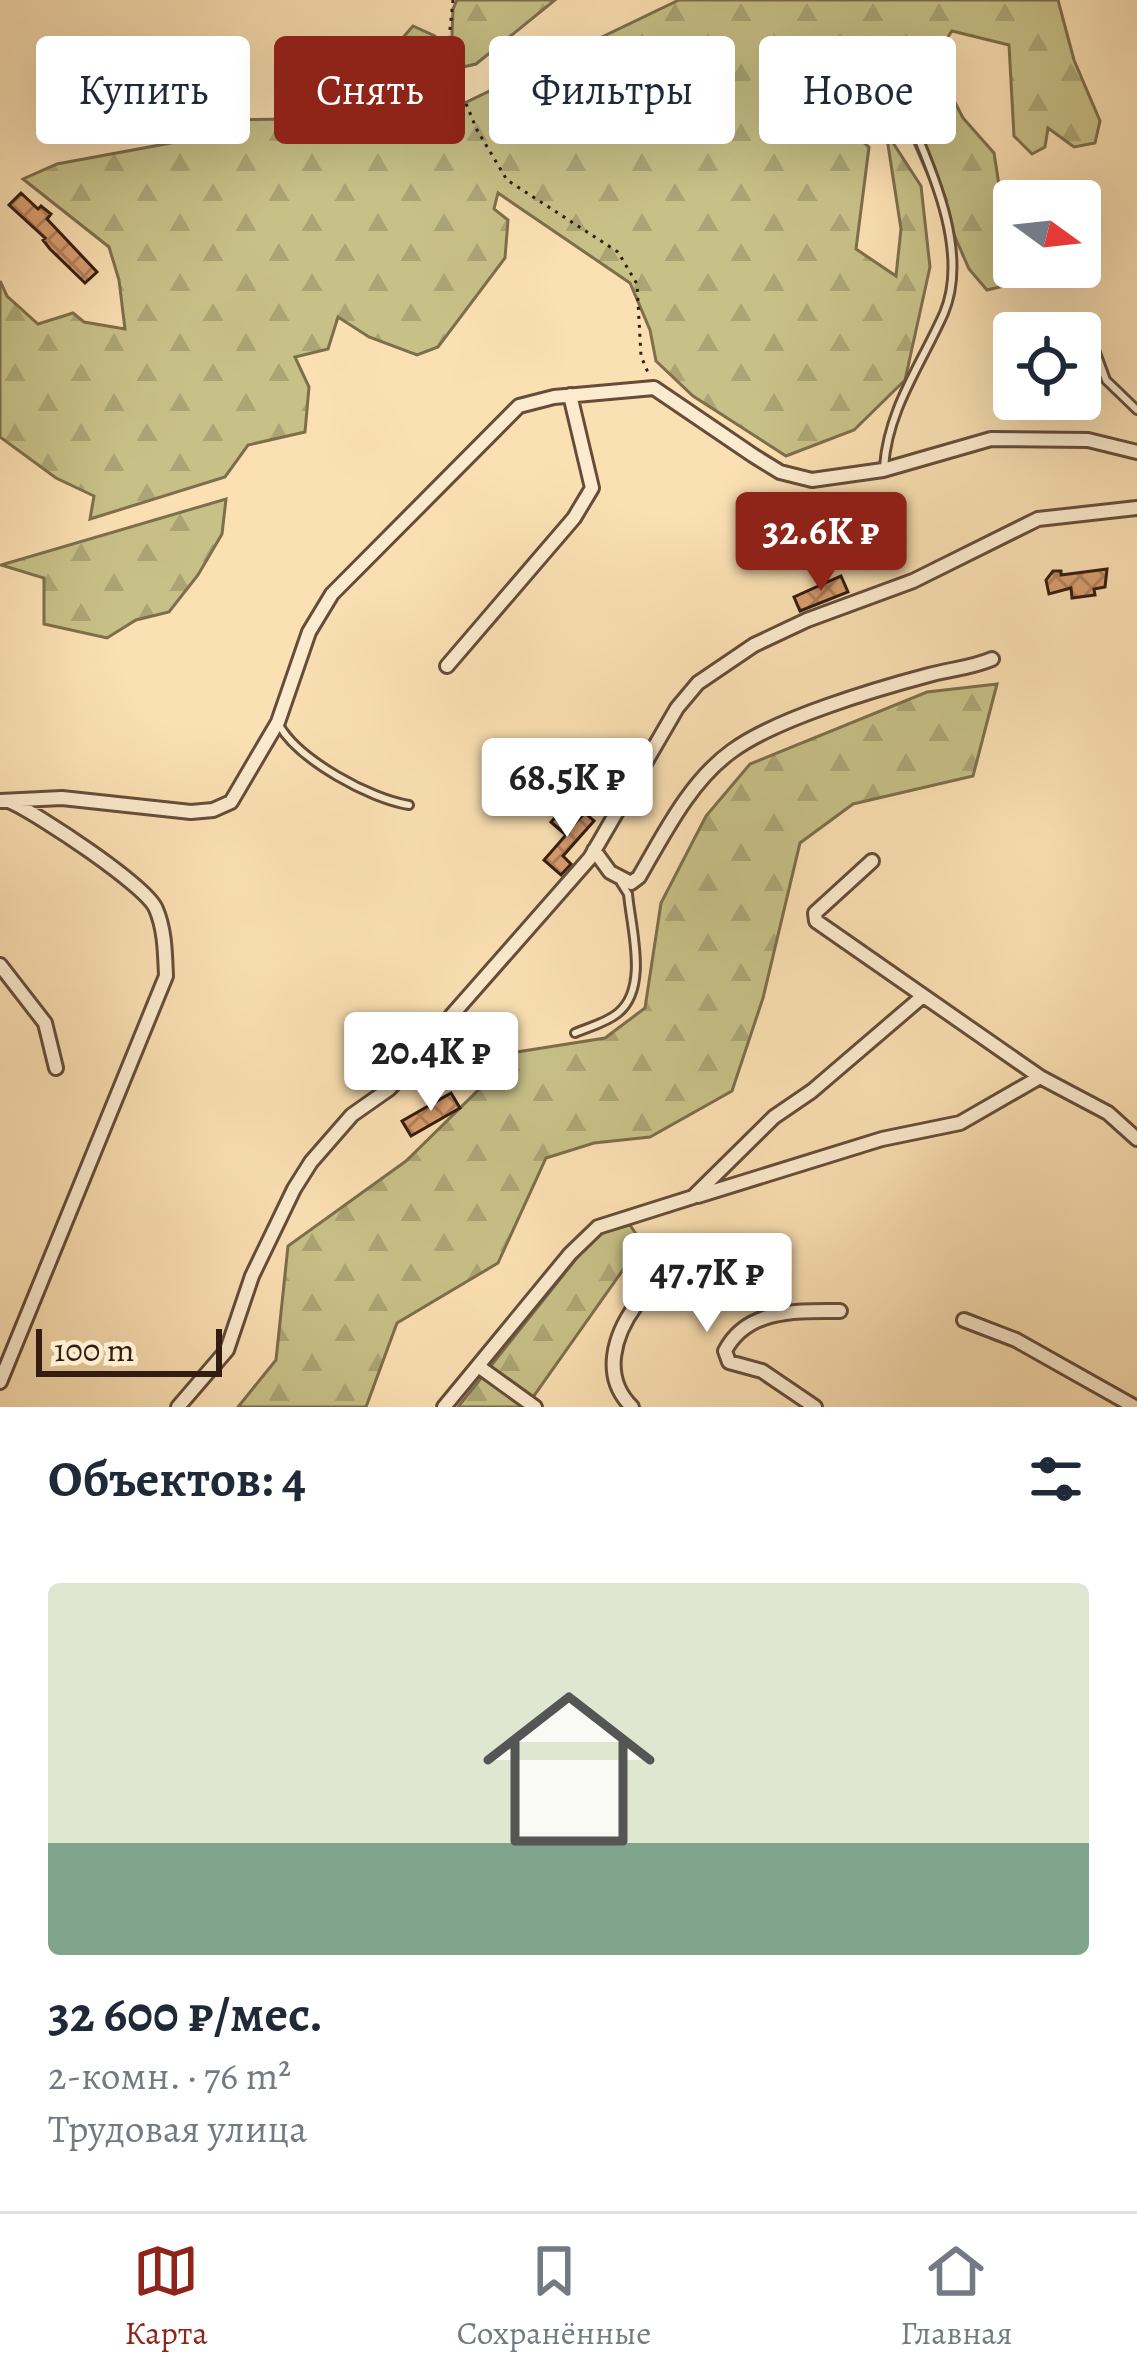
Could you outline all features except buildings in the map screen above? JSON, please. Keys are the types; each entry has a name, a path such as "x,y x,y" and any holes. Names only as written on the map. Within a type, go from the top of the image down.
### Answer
{"street":[{"path":"5,801 62,798 213,810 231,802 278,722 309,632 332,594 519,406 569,395 654,388 780,472 812,480 883,470 991,439 1088,440 1137,452"},
{"path":"448,666 574,518 592,488 569,395"},
{"path":"178,1407 227,1350 252,1276 311,1162 352,1115 389,1089 422,1055 594,850 676,708 698,683 807,620 913,581 1038,519 1137,508"},
{"path":"594,850 620,880 631,883 686,801 732,750 851,699 992,659"},
{"path":"0,1382 4,1359 166,976 164,937 155,905 138,885 93,858 44,817 5,801"},
{"path":"872,861 815,914 815,921 1040,1076 1108,1113 1136,1139"},
{"path":"0,965 46,1023 56,1068"},
{"path":"693,1198 774,1117 812,1091 923,996"},
{"path":"444,1407 570,1254 598,1227 882,1139 960,1124 1040,1076"},
{"path":"632,1407 612,1366 619,1328 636,1305"},
{"path":"815,1407 762,1371 729,1362 725,1351 732,1337 774,1313 840,1311"},
{"path":"964,1320 1016,1340 1135,1407"},
{"path":"478,1366 535,1407"}],"lane":[{"path":"883,470 892,418 946,308 951,274 941,190 921,144"},
{"path":"1101,366 1106,380 1137,410"},
{"path":"278,722 286,736 325,766 369,793 409,805"},
{"path":"574,1033 618,1013 629,1000 635,981 628,894 620,880"}],"path":[{"path":"452,0 446,58 477,130 507,180 618,252 637,284 641,356 654,388"}],"green space":[{"path":"457,0 555,0 511,36 489,36 489,53 465,66 465,36 452,36"},
{"path":"679,0 1058,0 1074,60 1100,121 1095,143 1074,147 1048,128 1045,147 1032,154 1014,136 1009,45 952,31 948,36 759,36 759,144 869,147 856,249 896,276 901,229 888,144 894,144 921,186 930,267 905,380 854,430 786,456 693,396 656,361 650,330 630,283 498,193 494,209 508,220 505,258 438,347 417,355 369,337 338,317 328,349 295,357 309,387 305,432 248,445 225,477 90,519 94,496 56,478 0,437 0,281 7,296 38,324 73,313 84,322 125,329 109,247 23,179 57,164 165,144 250,144 250,120 274,119 274,144 465,144 465,103 489,91 489,144 735,144 735,36 604,36"},
{"path":"413,26 435,36 404,36"},
{"path":"956,104 994,153 998,180 993,180 996,288 987,290 969,269 914,144 956,144"},
{"path":"226,499 222,534 169,612 136,620 107,638 44,624 44,578 1,565"},
{"path":"997,684 973,776 853,804 800,843 763,998 732,1091 650,1137 594,1143 546,1158 498,1263 397,1323 366,1407 238,1407 276,1360 288,1246 406,1161 517,1052 605,1038 645,1008 661,903 706,816 750,764 927,692"},
{"path":"630,1225 642,1243 526,1407 458,1407 596,1234"}]}
